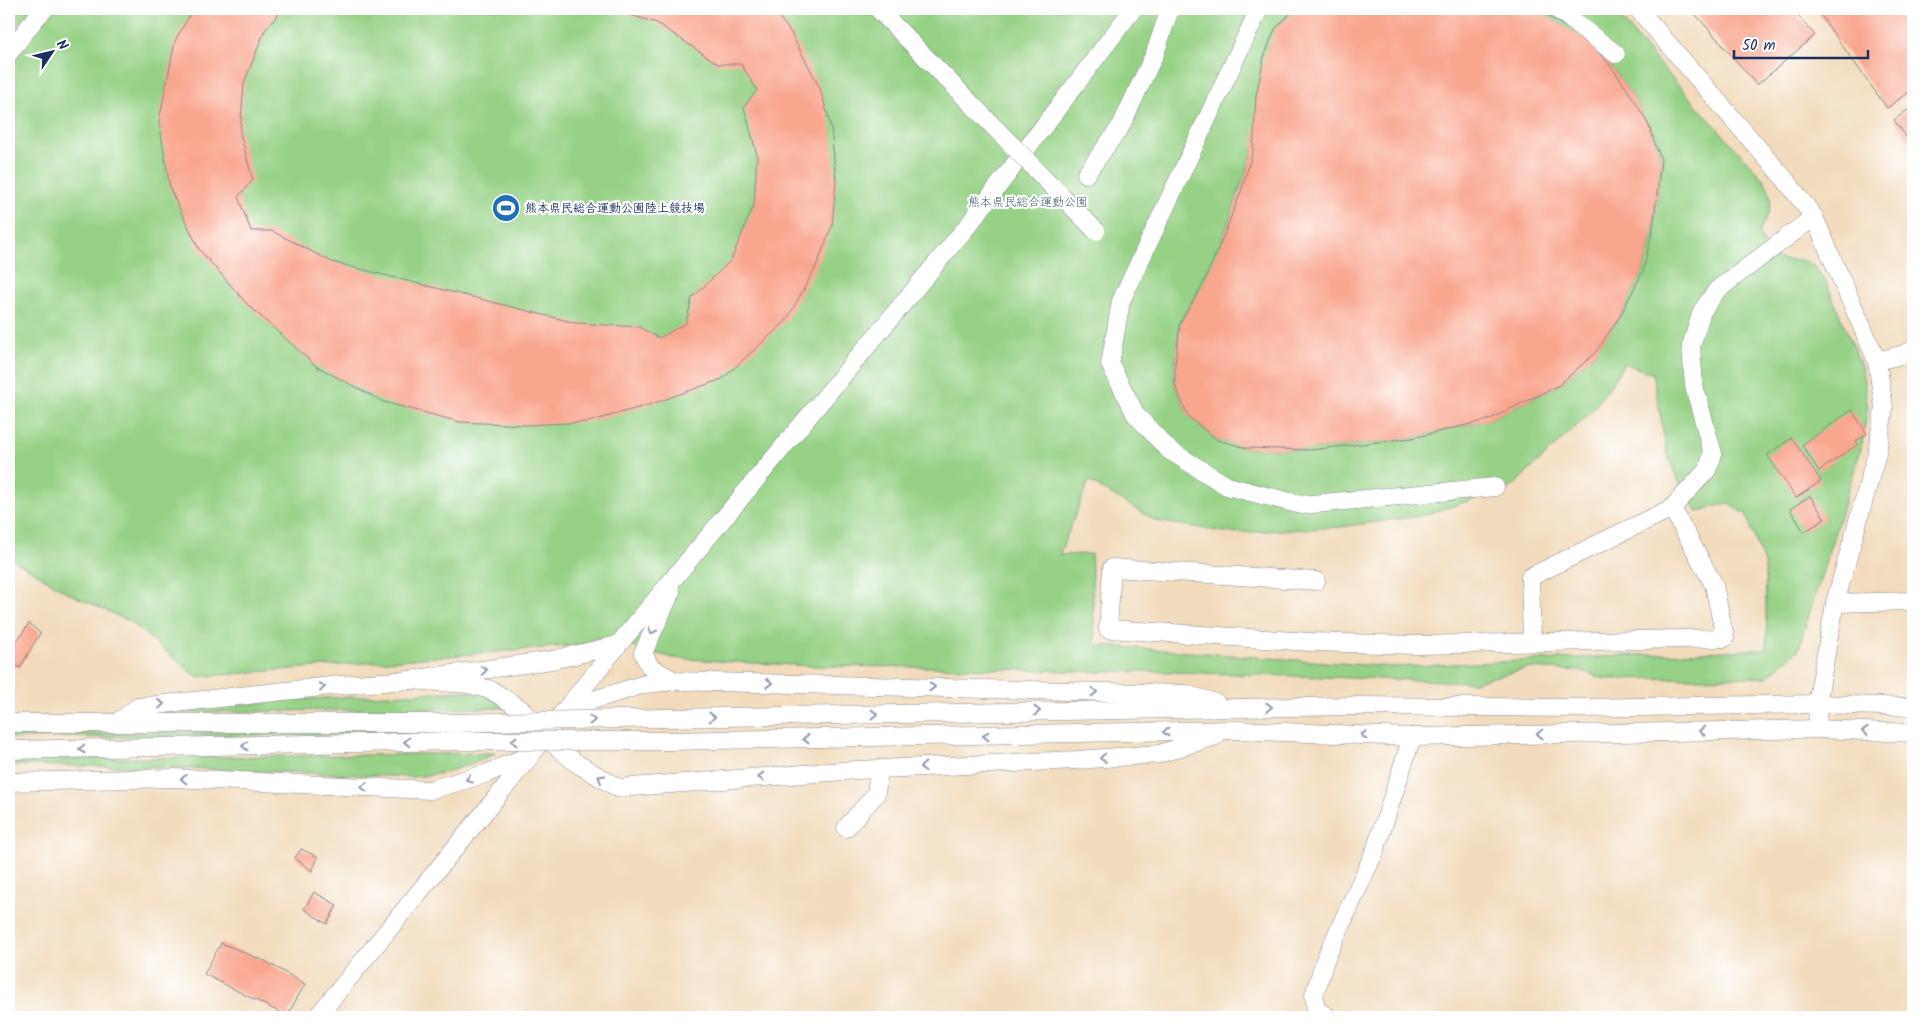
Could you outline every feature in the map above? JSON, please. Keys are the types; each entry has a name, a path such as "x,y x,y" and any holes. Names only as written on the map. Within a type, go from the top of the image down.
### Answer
{"street":[{"path":"9,53 45,9"},
{"path":"878,9 1096,232"},
{"path":"317,1017 531,755 544,736 618,645 970,223 1133,9"},
{"path":"1086,174 1121,126 1155,54 1170,9"},
{"path":"1259,9 1121,301 1110,364 1136,415 1169,450 1227,486 1302,505 1494,487"},
{"path":"1557,9 1616,54"},
{"path":"1638,9 1784,178 1814,217 1877,361 1884,408 1877,453 1835,603 1817,704 1818,729"},
{"path":"1532,642 1530,577 1672,508 1707,470 1713,454 1694,386 1691,346 1702,311 1717,290 1814,217"},
{"path":"1877,361 1905,354 1913,349"},
{"path":"1316,581 1112,568 1108,629 1311,642 1417,645 1724,638 1714,586 1672,508"},
{"path":"675,681 650,667 642,653 680,571"},
{"path":"1835,603 1913,601"},
{"path":"118,722 138,706 330,686 410,680 552,660 618,645"},
{"path":"410,680 468,684 491,690 521,709 544,736 576,763 618,788 878,769 1076,760 1159,754 1235,730"},
{"path":"567,708 645,684 675,681 1185,694 1232,708"},
{"path":"9,723 455,723 1356,706 1581,708 1817,704 1913,707"},
{"path":"9,750 456,741 667,741 1235,730 1412,737 1818,729 1913,733"},
{"path":"1328,1017 1316,1010 1314,996 1322,969 1375,851 1412,737"},
{"path":"9,782 174,778 430,790 485,774 531,755"},
{"path":"846,828 876,794 878,769"}],"green space":[{"path":"9,9 31,9 9,38"},
{"name":"熊本県民総合運動公園","path":"53,9 1295,9 1275,29 1253,151 1224,235 1202,286 1180,323 1175,365 1175,385 1188,416 1217,440 1247,448 1310,450 1412,438 1488,420 1559,385 1595,353 1620,316 1643,271 1653,228 1661,160 1649,126 1616,73 1591,43 1536,9 1613,9 1653,57 1764,180 1768,187 1771,201 1766,219 1758,233 1772,257 1785,260 1801,260 1812,264 1825,279 1862,369 1868,407 1861,449 1798,650 1767,677 1605,679 1582,671 1528,668 1474,682 1142,671 1098,672 815,666 673,658 615,642 197,677 131,622 70,594 9,557 9,69 40,22","holes":["1624,363 1653,374 1667,453 1677,478 1697,512 1727,503 1746,514 1765,567 1767,649 1392,667 1095,645 1091,554 1059,555 1089,481 1156,521 1231,533 1340,527 1421,516 1512,487 1589,414 1613,382"]},
{"path":"464,691 483,693 510,708 206,712 158,715 156,712 290,700"},
{"path":"515,729 513,733 9,738 9,734"},
{"path":"496,753 456,769 413,777 158,767 9,765 9,760"}],"building":[{"path":"193,9 283,9 265,30 244,83 240,133 253,180 238,197 251,231 272,231 332,262 576,323 639,327 659,338 686,323 692,298 731,260 754,205 757,155 744,107 757,90 741,64 718,64 657,23 610,9 773,9 791,33 820,88 831,127 836,181 832,226 816,267 786,321 722,379 652,404 588,422 526,425 460,422 384,402 316,366 248,305 199,249 170,189 159,121 175,41"},
{"path":"1295,9 1536,9 1591,43 1616,73 1649,126 1661,160 1653,228 1643,271 1620,316 1595,353 1559,385 1488,420 1412,438 1310,450 1247,448 1217,440 1188,416 1175,385 1175,365 1180,323 1202,286 1241,191 1253,151 1256,96 1264,57 1275,29"},
{"path":"1691,9 1792,9 1815,35 1757,85"},
{"path":"1816,9 1913,9 1913,89 1887,108"},
{"path":"1913,106 1913,136 1908,139 1894,120"},
{"path":"1852,410 1867,434 1856,441 1858,444 1819,471 1802,445"},
{"path":"1792,438 1821,481 1796,498 1767,455"},
{"path":"1810,496 1825,519 1804,532 1790,509"},
{"path":"29,623 40,633 20,668 9,662 9,639 15,644"},
{"path":"301,849 318,857 312,871 295,858"},
{"path":"314,892 337,905 327,924 304,909"},
{"path":"221,943 265,961 305,984 287,1016 204,974"}],"place":[{"name":"熊本県民総合運動公園陸上競技場","path":"506,208"}]}
